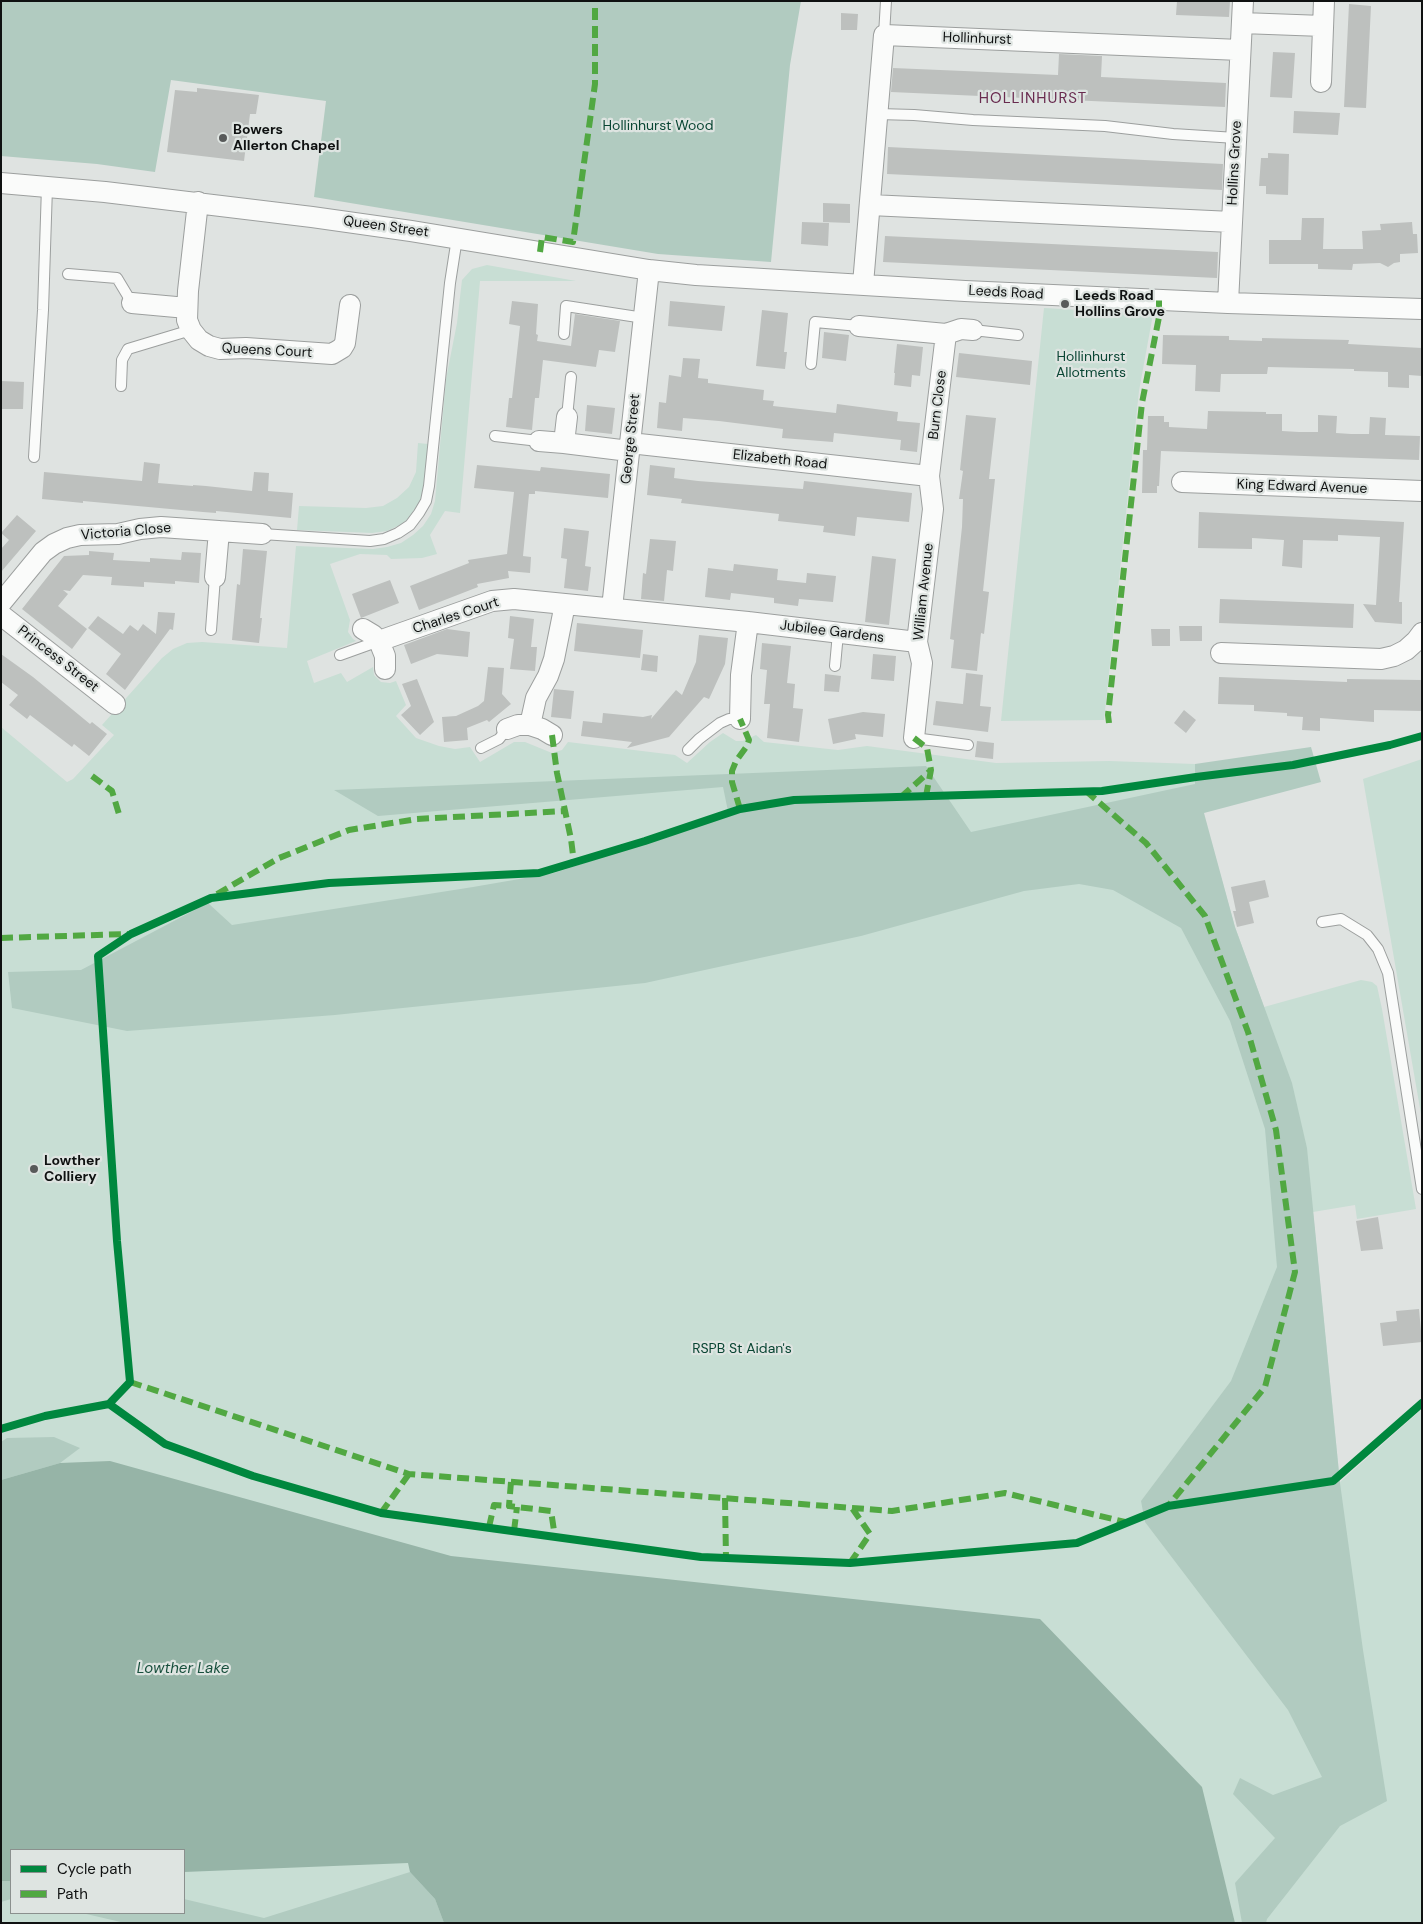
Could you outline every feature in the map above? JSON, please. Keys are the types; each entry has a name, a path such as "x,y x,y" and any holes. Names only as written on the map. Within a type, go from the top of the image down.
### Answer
{"street":[{"name":"Hollins Grove","path":"1228,304 1243,1"},
{"path":"1321,82 1324,1"},
{"path":"1242,23 1323,26"},
{"name":"Hollinhurst","path":"884,35 1240,50"},
{"path":"863,284 884,35"},
{"name":"Queen Street","path":"1,183 198,202 312,217 457,238 650,270 696,275 770,279"},
{"path":"192,330 187,320 187,308 198,202"},
{"path":"870,205 1232,222"},
{"name":"George Street","path":"612,608 650,270"},
{"name":"Leeds Road","path":"770,279 965,292 1228,304 1422,310"},
{"path":"132,303 187,308"},
{"name":"Queens Court","path":"192,330 199,340 208,346 220,349 246,348 332,354 342,348 345,343 350,305"},
{"path":"858,326 946,334 961,329 973,330"},
{"name":"Burn Close","path":"929,476 946,334"},
{"path":"564,443 567,417"},
{"name":"Elizabeth Road","path":"539,441 630,447 929,476"},
{"name":"William Avenue","path":"914,738 922,664 917,642 933,509 929,476"},
{"name":"King Edward Avenue","path":"1182,482 1422,491"},
{"name":"Victoria Close","path":"1,603 43,552 67,538 80,535 118,534 161,527 262,534"},
{"path":"215,577 219,531"},
{"name":"Charles Court","path":"379,641 492,601 514,599 612,608"},
{"path":"530,726 536,698 548,676 554,659 564,604"},
{"name":"Jubilee Gardens","path":"612,608 917,642"},
{"name":"Princess Street","path":"1,615 115,704"},
{"path":"740,719 741,676 748,622"},
{"path":"362,629 379,641 385,656 385,669"},
{"path":"1221,654 1380,659 1394,656 1406,650 1422,633"},
{"path":"507,729 518,726 530,726 542,729 552,735"}],"lane":[{"path":"884,35 886,1"},
{"path":"878,114 1105,126 1173,134 1236,138"},
{"path":"34,457 43,310 47,186"},
{"path":"262,534 370,540 398,533 410,525 419,513 426,500 429,486 450,283 457,238"},
{"path":"68,274 117,278 132,303"},
{"path":"564,334 566,306 644,318"},
{"path":"811,364 815,322 858,326"},
{"path":"121,386 122,360 128,349 192,330"},
{"path":"973,330 1018,335"},
{"path":"567,417 571,377"},
{"path":"495,436 539,441"},
{"path":"211,630 215,577"},
{"path":"835,666 838,633"},
{"path":"340,655 379,641"},
{"path":"688,750 720,723 730,719 740,719"},
{"path":"481,748 499,739 507,729"},
{"path":"914,738 968,745"},
{"path":"1322,922 1341,919 1367,935 1378,949 1388,973 1422,1189"}],"green space":[{"name":"Hollinhurst Wood","path":"1,1 801,1 790,65 771,262 658,254 314,197 326,101 171,80 155,172 97,164 1,156"},
{"name":"RSPB St Aidan's","path":"487,265 576,281 480,281 460,513 445,511 430,535 437,554 422,558 391,559 387,555 360,554 330,564 350,620 348,632 356,641 307,661 314,683 341,673 347,682 373,667 374,675 381,682 390,683 396,681 406,705 396,716 416,738 455,749 470,747 480,762 514,742 525,742 552,753 562,750 568,742 675,755 687,763 723,733 736,741 743,741 756,735 764,742 838,750 867,746 996,763 1109,761 1195,764 1195,784 1235,927 1264,1007 1361,980 1372,982 1377,986 1416,1209 1357,1219 1355,1205 1313,1212 1340,1482 1422,1409 1422,1923 1,1923 1,727 67,782 73,779 114,735 102,725 162,658 173,649 187,643 202,642 287,648 296,546 373,549 387,547 401,543 423,526 431,514 435,501 446,379 457,323 462,280 472,269"},
{"name":"Hollinhurst Allotments","path":"1044,308 1153,314 1139,391 1104,720 1001,721"},
{"path":"418,443 428,444 426,484 422,499 414,513 402,524 387,531 372,533 297,530 299,506 366,508 383,506 397,498 409,487 416,472"},
{"path":"1311,747 1321,782 1204,813 1235,927 1292,1083 1307,1148 1340,1483 1363,1650 1387,1801 1340,1826 1267,1919 1266,1923 1242,1923 1235,1883 1275,1838 1233,1794 1240,1778 1273,1795 1322,1777 1288,1710 1145,1522 1141,1501 1231,1381 1277,1267 1265,1129 1230,1021 1181,928 1113,890 1079,884 1024,891 861,936 645,983 335,1015 127,1031 12,1008 8,972 81,970 208,903 232,925 473,887 554,873 729,816 723,787 378,816 334,790 926,766 971,832 1195,784 1195,764"},
{"path":"1422,759 1422,1120 1363,779"},
{"path":"54,1437 80,1448 60,1463 1,1480 1,1442 7,1438"},
{"path":"410,1872 435,1899 444,1923 125,1923 86,1914 185,1914 185,1899 264,1918"},
{"path":"1,1881 10,1881 10,1899 1,1902"}],"water":[{"name":"Lowther Lake","path":"110,1461 451,1556 1040,1619 1202,1787 1235,1923 444,1923 435,1899 410,1872 408,1863 185,1872 185,1849 10,1849 10,1881 1,1881 1,1480 60,1463"}],"building":[{"path":"1177,1 1230,1 1229,17 1176,15"},
{"path":"1349,4 1371,6 1366,108 1344,107"},
{"path":"841,13 858,14 857,30 841,30"},
{"path":"1273,52 1295,53 1292,98 1270,97"},
{"path":"1059,54 1102,56 1101,77 1226,83 1225,107 891,92 893,68 1058,75"},
{"path":"197,88 259,95 256,114 250,114 244,161 167,152 175,90 197,92"},
{"path":"1294,111 1340,113 1338,135 1293,133"},
{"path":"888,147 1223,164 1222,190 887,174"},
{"path":"1268,153 1289,154 1288,195 1266,194 1266,186 1259,186 1261,158 1268,158"},
{"path":"823,203 850,204 850,223 823,222"},
{"path":"1302,218 1324,218 1323,249 1363,249 1362,231 1381,230 1380,224 1412,222 1413,234 1417,234 1418,253 1400,254 1400,262 1388,267 1380,263 1353,264 1352,270 1318,269 1318,264 1269,264 1269,240 1301,240"},
{"path":"802,222 829,223 828,246 801,244"},
{"path":"885,236 1218,252 1217,278 883,262"},
{"path":"512,301 538,304 537,341 571,346 575,314 620,321 615,352 599,350 596,367 543,360 539,398 535,398 532,430 506,427 509,398 512,398 520,326 509,324"},
{"path":"670,301 725,306 722,331 668,326"},
{"path":"762,310 788,313 784,352 787,352 785,369 756,366"},
{"path":"824,332 849,335 846,361 822,358"},
{"path":"1163,335 1229,336 1229,340 1262,341 1262,338 1349,340 1348,344 1422,348 1422,376 1409,375 1409,388 1388,387 1388,372 1354,371 1354,369 1268,367 1267,374 1221,374 1220,392 1195,391 1196,365 1162,364"},
{"path":"897,344 923,347 920,376 912,375 911,387 894,385"},
{"path":"959,353 1032,361 1030,385 956,377"},
{"path":"683,358 700,359 698,378 708,379 708,383 764,390 763,400 774,401 773,406 836,413 837,404 898,412 897,421 920,423 917,452 900,450 901,440 834,433 833,442 782,438 783,429 719,421 683,418 682,431 657,428 659,402 666,403 669,375 681,377"},
{"path":"1,381 24,382 23,409 1,409"},
{"path":"587,405 615,408 612,434 585,431"},
{"path":"1208,411 1282,414 1282,431 1299,432 1318,432 1318,415 1337,416 1336,433 1351,434 1369,434 1370,417 1386,418 1385,435 1420,436 1419,460 1161,451 1157,493 1142,493 1143,450 1147,450 1148,416 1164,416 1164,422 1169,422 1169,427 1207,429"},
{"path":"966,415 996,418 989,479 995,479 983,591 989,592 984,634 981,633 977,671 951,668 954,640 950,639 962,527 963,499 959,499 963,471 960,470"},
{"path":"144,462 160,464 158,483 252,491 254,472 269,473 268,491 293,493 291,518 42,499 44,472 142,481"},
{"path":"477,465 540,471 541,467 610,474 608,498 535,491 535,494 529,494 523,556 531,557 530,573 508,571 509,578 477,584 478,587 419,610 410,586 469,563 468,560 507,554 514,492 474,488"},
{"path":"650,465 675,468 674,478 698,481 803,489 804,481 912,493 909,522 857,517 855,536 823,532 824,526 778,521 779,514 681,503 682,499 647,495"},
{"path":"1199,512 1404,522 1399,602 1402,602 1402,624 1375,622 1363,604 1376,605 1380,537 1338,535 1338,541 1303,540 1302,568 1282,566 1284,540 1252,538 1252,549 1198,548"},
{"path":"17,515 36,531 1,572 1,549 9,540 1,533"},
{"path":"564,528 589,531 585,566 591,567 588,591 564,588 567,559 561,558"},
{"path":"650,539 676,541 673,571 667,570 664,601 641,599 643,573 646,574"},
{"path":"243,549 267,551 259,643 232,640 237,584 240,585"},
{"path":"89,551 114,553 113,560 150,562 150,558 181,560 182,552 201,553 199,583 175,581 175,584 144,582 144,587 111,585 112,577 83,575 70,591 63,590 68,594 58,606 87,629 72,649 22,609 64,556 89,555"},
{"path":"872,556 896,559 889,625 865,622"},
{"path":"734,564 778,569 777,580 806,583 807,573 836,576 833,602 799,599 798,606 774,603 774,598 731,593 730,600 705,597 708,568 733,571"},
{"path":"390,580 399,603 361,618 352,594"},
{"path":"1220,599 1354,604 1353,628 1219,623"},
{"path":"158,612 175,613 173,630 170,629 125,690 106,674 121,654 88,628 98,616 123,634 130,625 138,631 143,624 156,634"},
{"path":"510,616 534,619 531,647 537,647 535,671 510,669 514,639 508,638"},
{"path":"577,623 643,630 640,658 574,651"},
{"path":"1179,626 1202,626 1202,641 1180,641"},
{"path":"447,629 470,632 468,657 437,654 411,664 404,645"},
{"path":"1151,629 1170,629 1170,646 1152,646"},
{"path":"699,635 728,638 725,664 709,699 704,697 669,737 627,748 632,742 581,736 583,721 602,723 603,713 643,717 652,715 651,719 676,690 682,695 696,662"},
{"path":"762,643 791,646 787,683 795,684 793,708 803,709 799,742 767,738 770,704 764,704 767,670 760,669"},
{"path":"1,654 33,677 90,724 92,722 107,734 89,756 74,744 72,747 30,715 27,719 9,705 18,695 1,682"},
{"path":"643,654 658,656 657,672 641,670"},
{"path":"873,654 896,656 894,681 871,679"},
{"path":"488,667 504,668 502,694 511,704 489,722 487,720 467,728 468,740 444,742 442,717 456,716 478,706 484,701"},
{"path":"966,673 983,675 980,706 991,707 988,732 933,725 936,701 963,704"},
{"path":"825,674 841,676 839,692 824,691"},
{"path":"1219,677 1347,682 1347,679 1422,680 1422,711 1374,710 1374,722 1320,718 1320,731 1302,730 1303,717 1287,716 1287,713 1254,711 1254,705 1218,704"},
{"path":"417,679 434,722 420,735 401,715 411,706 402,684"},
{"path":"554,689 574,691 571,719 551,717"},
{"path":"1184,710 1196,720 1186,733 1174,723"},
{"path":"863,712 885,714 883,737 855,734 856,739 833,744 828,719"},
{"path":"977,741 994,743 993,759 975,757"},
{"path":"1265,880 1269,897 1249,902 1254,923 1237,927 1233,911 1236,911 1231,887"},
{"path":"1378,1217 1383,1249 1361,1251 1356,1221"},
{"path":"1419,1309 1422,1342 1383,1346 1380,1323 1397,1321 1396,1311"}],"marked path":[{"path":"540,252 542,237 573,242 595,84 595,1"},
{"path":"1109,723 1108,715 1142,403 1159,317 1159,300"},
{"path":"740,719 749,740 732,771 732,782 740,809"},
{"path":"552,735 557,773 571,839 574,863"},
{"path":"914,738 927,748 931,770 926,796"},
{"path":"901,797 931,770"},
{"path":"92,776 112,791 119,814"},
{"path":"1086,791 1146,843 1205,916 1248,1032 1276,1130 1295,1272 1265,1387 1168,1506"},
{"path":"217,894 279,858 349,830 417,819 565,811"},
{"path":"1,938 128,934"},
{"path":"130,1382 409,1474 892,1511 1005,1493 1125,1522"},
{"path":"381,1513 409,1474"},
{"path":"511,1482 509,1506 551,1511 555,1537"},
{"path":"725,1498 726,1558"},
{"path":"489,1527 494,1505 509,1506"},
{"path":"514,1531 517,1507"},
{"path":"850,1563 870,1534 852,1508"}],"cycle path":[{"path":"1,1429 45,1416 109,1404 130,1382 117,1241 98,956 131,934 211,898 329,883 539,873 645,841 740,809 794,800 1102,791 1293,765 1390,745 1422,736"},
{"path":"109,1404 165,1444 253,1476 381,1513 701,1557 850,1563 1077,1543 1168,1506 1333,1481 1422,1403"}],"place":[{"name":"Bowers Allerton Chapel","path":"223,138"},
{"name":"Leeds Road Hollins Grove","path":"1065,304"},
{"name":"Lowther Colliery","path":"34,1169"}],"district":[{"name":"HOLLINHURST","path":"1033,99"}]}
